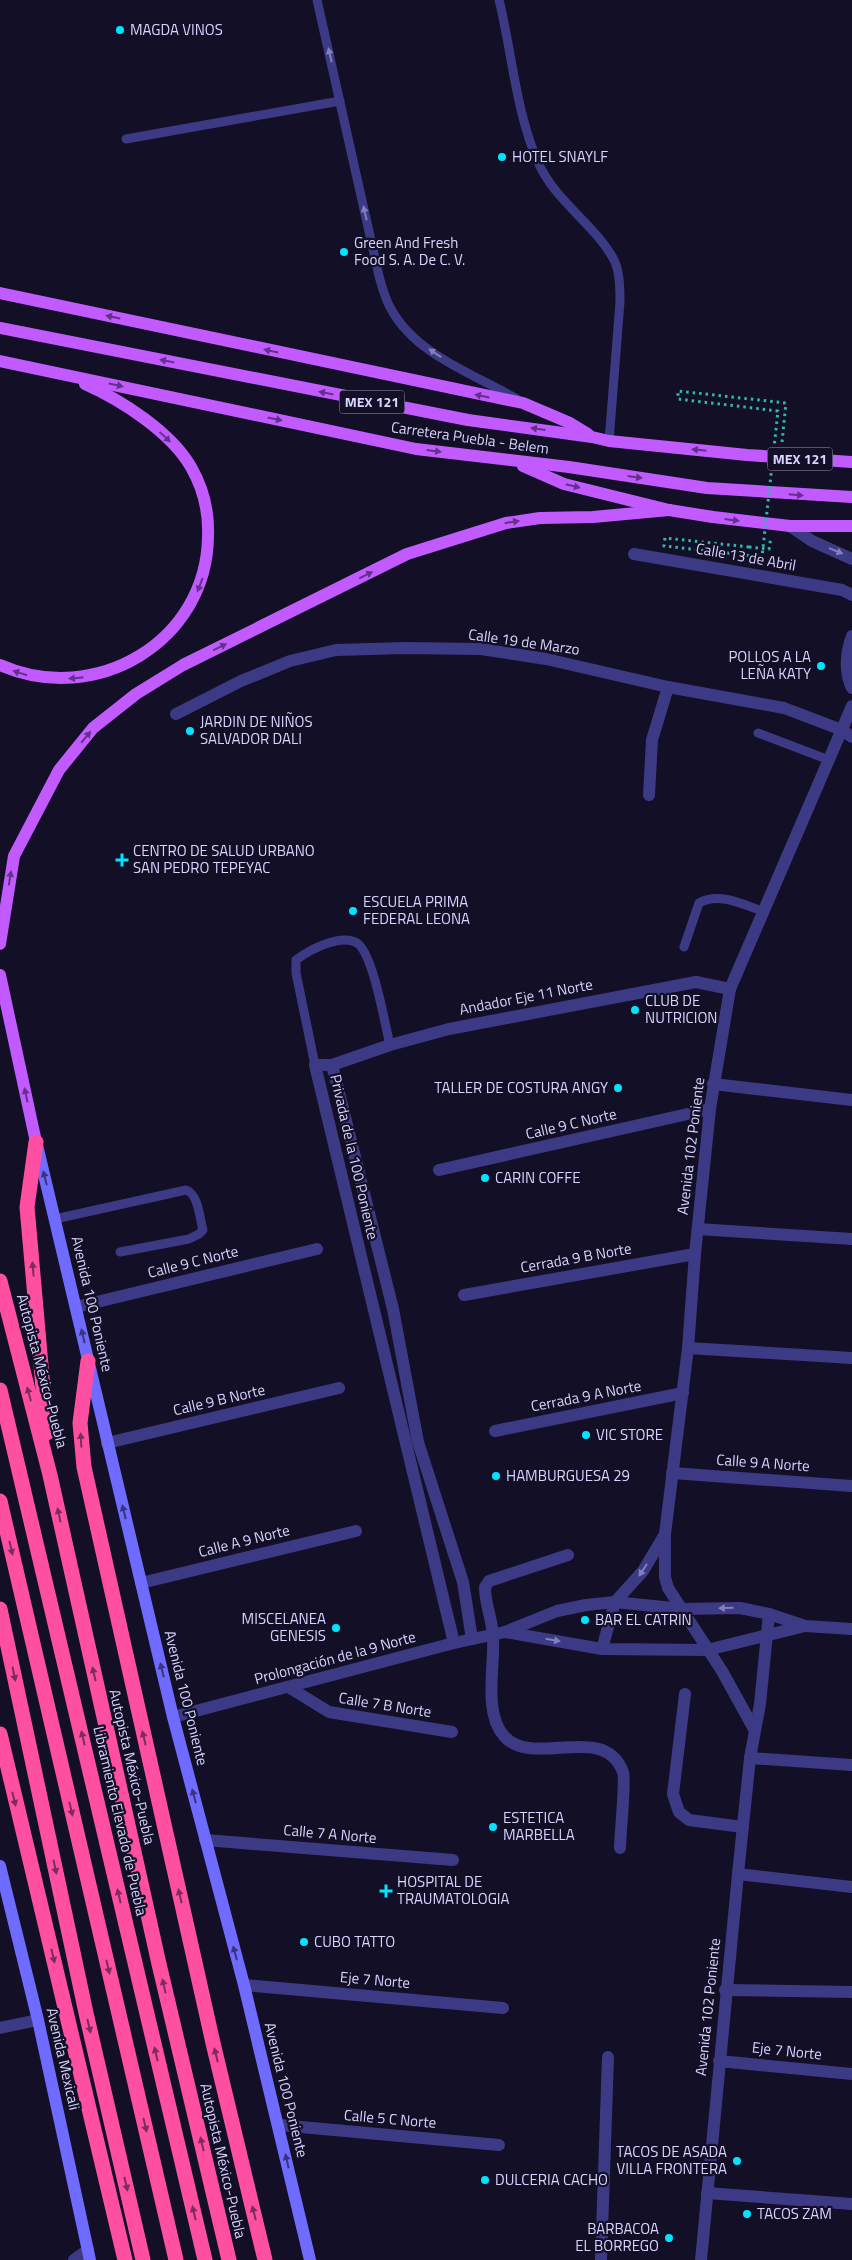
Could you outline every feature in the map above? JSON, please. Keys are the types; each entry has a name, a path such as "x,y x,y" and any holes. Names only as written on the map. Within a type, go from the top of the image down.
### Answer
{"highway":[{"path":"36,1142 27,1208 50,1474"},
{"name":"Autopista México-Puebla","path":"0,1281 50,1474 159,1964 229,2260"},
{"path":"88,1361 80,1423 88,1489 210,2033 265,2260"},
{"name":"Libramiento Elevado de Puebla","path":"0,1390 205,2260"},
{"path":"0,1500 176,2260"},
{"path":"0,1609 86,2013 143,2260"},
{"path":"0,1734 125,2260"}],"main road":[{"path":"0,293 523,403 570,423 592,437"},
{"name":"Carretera Puebla - Belem","path":"0,328 468,420 609,441 852,462"},
{"name":"Carretera Puebla - Belem","path":"0,361 416,449 512,460 706,488 852,497"},
{"path":"0,665 27,675 55,679 87,677 121,665 150,648 173,628 191,604 204,574 208,542 207,510 198,481 183,454 143,418 118,401 64,374"},
{"path":"512,460 564,484 669,510 790,526 852,526"},
{"path":"0,944 14,856 58,770 93,728 136,694 183,665 407,554 436,543 506,523 540,518 593,517 669,510"},
{"path":"0,975 36,1142"}],"street":[{"path":"790,526 812,541 852,559"},
{"name":"Calle 13 de Abril","path":"634,554 842,590 852,595"},
{"path":"852,636 847,669 852,688"},
{"name":"Calle 19 de Marzo","path":"176,714 241,681 290,661 336,650 396,648 481,650 546,659 668,687 784,708 847,734"},
{"path":"649,795 652,740 668,687"},
{"name":"Avenida 102 Poniente","path":"754,1729 722,1671 668,1588 665,1577 665,1534 688,1348 695,1254 710,1109 730,989 762,911 829,760 847,734 852,706"},
{"name":"Andador Eje 11 Norte","path":"332,1065 390,1045 449,1029 696,982 730,989"},
{"name":"Privada de la 100 Poniente","path":"454,1643 315,1065 332,1065 393,1309 418,1442 463,1582 472,1639"},
{"path":"713,1084 852,1100"},
{"name":"Calle 9 C Norte","path":"439,1170 710,1109"},
{"name":"Avenida 100 Poniente","path":"36,1142 173,1717 244,1985 310,2260"},
{"path":"698,1229 852,1239"},
{"name":"Calle 9 C Norte","path":"76,1307 317,1249"},
{"name":"Cerrada 9 B Norte","path":"464,1295 695,1254"},
{"path":"688,1348 852,1358"},
{"name":"Calle 9 B Norte","path":"107,1443 338,1388"},
{"name":"Cerrada 9 A Norte","path":"495,1431 682,1393"},
{"name":"Calle 9 A Norte","path":"672,1473 852,1486"},
{"name":"Calle A 9 Norte","path":"141,1584 356,1531"},
{"path":"602,1649 615,1602 643,1571 665,1534"},
{"path":"568,1555 489,1581 485,1587 485,1596 499,1633 492,1707 496,1723 504,1736 517,1746 543,1748 585,1746 606,1751 614,1757 623,1773 620,1848"},
{"name":"Prolongación de la 9 Norte","path":"173,1717 290,1688 454,1643 499,1633 557,1611 615,1602 682,1609"},
{"path":"682,1609 740,1608 770,1614 805,1626 852,1629"},
{"name":"Avenida 102 Poniente","path":"701,2260 725,1990 750,1758 760,1704 770,1614"},
{"path":"707,1650 805,1626"},
{"name":"Prolongación de la 9 Norte","path":"499,1633 602,1649 707,1650"},
{"name":"Calle 7 B Norte","path":"290,1688 329,1712 452,1732"},
{"path":"685,1694 673,1794 679,1812 689,1820 743,1827"},
{"path":"750,1758 852,1765"},
{"name":"Calle 7 A Norte","path":"205,1840 453,1860"},
{"name":"Avenida Mexicali","path":"0,1866 38,2020 89,2255"},
{"path":"738,1874 852,1887"},
{"name":"Eje 7 Norte","path":"244,1985 503,2008"},
{"path":"725,1990 852,1992"},
{"path":"0,2028 38,2020"},
{"path":"601,2260 608,2057"},
{"name":"Eje 7 Norte","path":"719,2061 852,2074"},
{"name":"Calle 5 C Norte","path":"278,2125 499,2145"},
{"path":"707,2193 852,2204"},
{"path":"74,2260 89,2255"}],"lane":[{"path":"318,0 379,276 391,310 422,344 445,360 523,403"},
{"path":"499,0 523,113 538,162 551,185 614,259 620,283 609,441"},
{"path":"126,139 340,100"},
{"path":"758,733 829,760"},
{"path":"684,947 699,903 709,898 724,898 762,911"},
{"path":"315,1065 296,973 296,960 309,950 323,945 345,940 357,943 366,953 377,988 390,1045"},
{"path":"55,1219 186,1190 190,1191 203,1230 199,1234 189,1239 120,1252"}],"path":[{"path":"773,524 769,549 749,547 665,538 664,546 762,557 778,411 678,400 678,391 786,403 780,457"}],"place":[{"name":"MAGDA VINOS","path":"120,30"},
{"name":"HOTEL SNAYLF","path":"502,157"},
{"name":"Green And Fresh Food S. A. De C. V.","path":"344,252"},
{"name":"POLLOS A LA LEÑA KATY","path":"821,666"},
{"name":"JARDIN DE NIÑOS SALVADOR DALI","path":"190,731"},
{"name":"CENTRO DE SALUD URBANO SAN PEDRO TEPEYAC","path":"122,860"},
{"name":"ESCUELA PRIMA FEDERAL LEONA","path":"353,911"},
{"name":"CLUB DE NUTRICION","path":"635,1010"},
{"name":"TALLER DE COSTURA ANGY","path":"618,1088"},
{"name":"CARIN COFFE","path":"485,1178"},
{"name":"VIC STORE","path":"586,1435"},
{"name":"HAMBURGUESA 29","path":"496,1476"},
{"name":"BAR EL CATRIN","path":"585,1620"},
{"name":"MISCELANEA GENESIS","path":"336,1628"},
{"name":"ESTETICA MARBELLA","path":"493,1827"},
{"name":"HOSPITAL DE TRAUMATOLOGIA","path":"386,1891"},
{"name":"CUBO TATTO","path":"304,1942"},
{"name":"TACOS DE ASADA VILLA FRONTERA","path":"737,2161"},
{"name":"DULCERIA CACHO","path":"485,2180"},
{"name":"TACOS ZAM","path":"747,2214"},
{"name":"BARBACOA EL BORREGO","path":"669,2238"}]}
